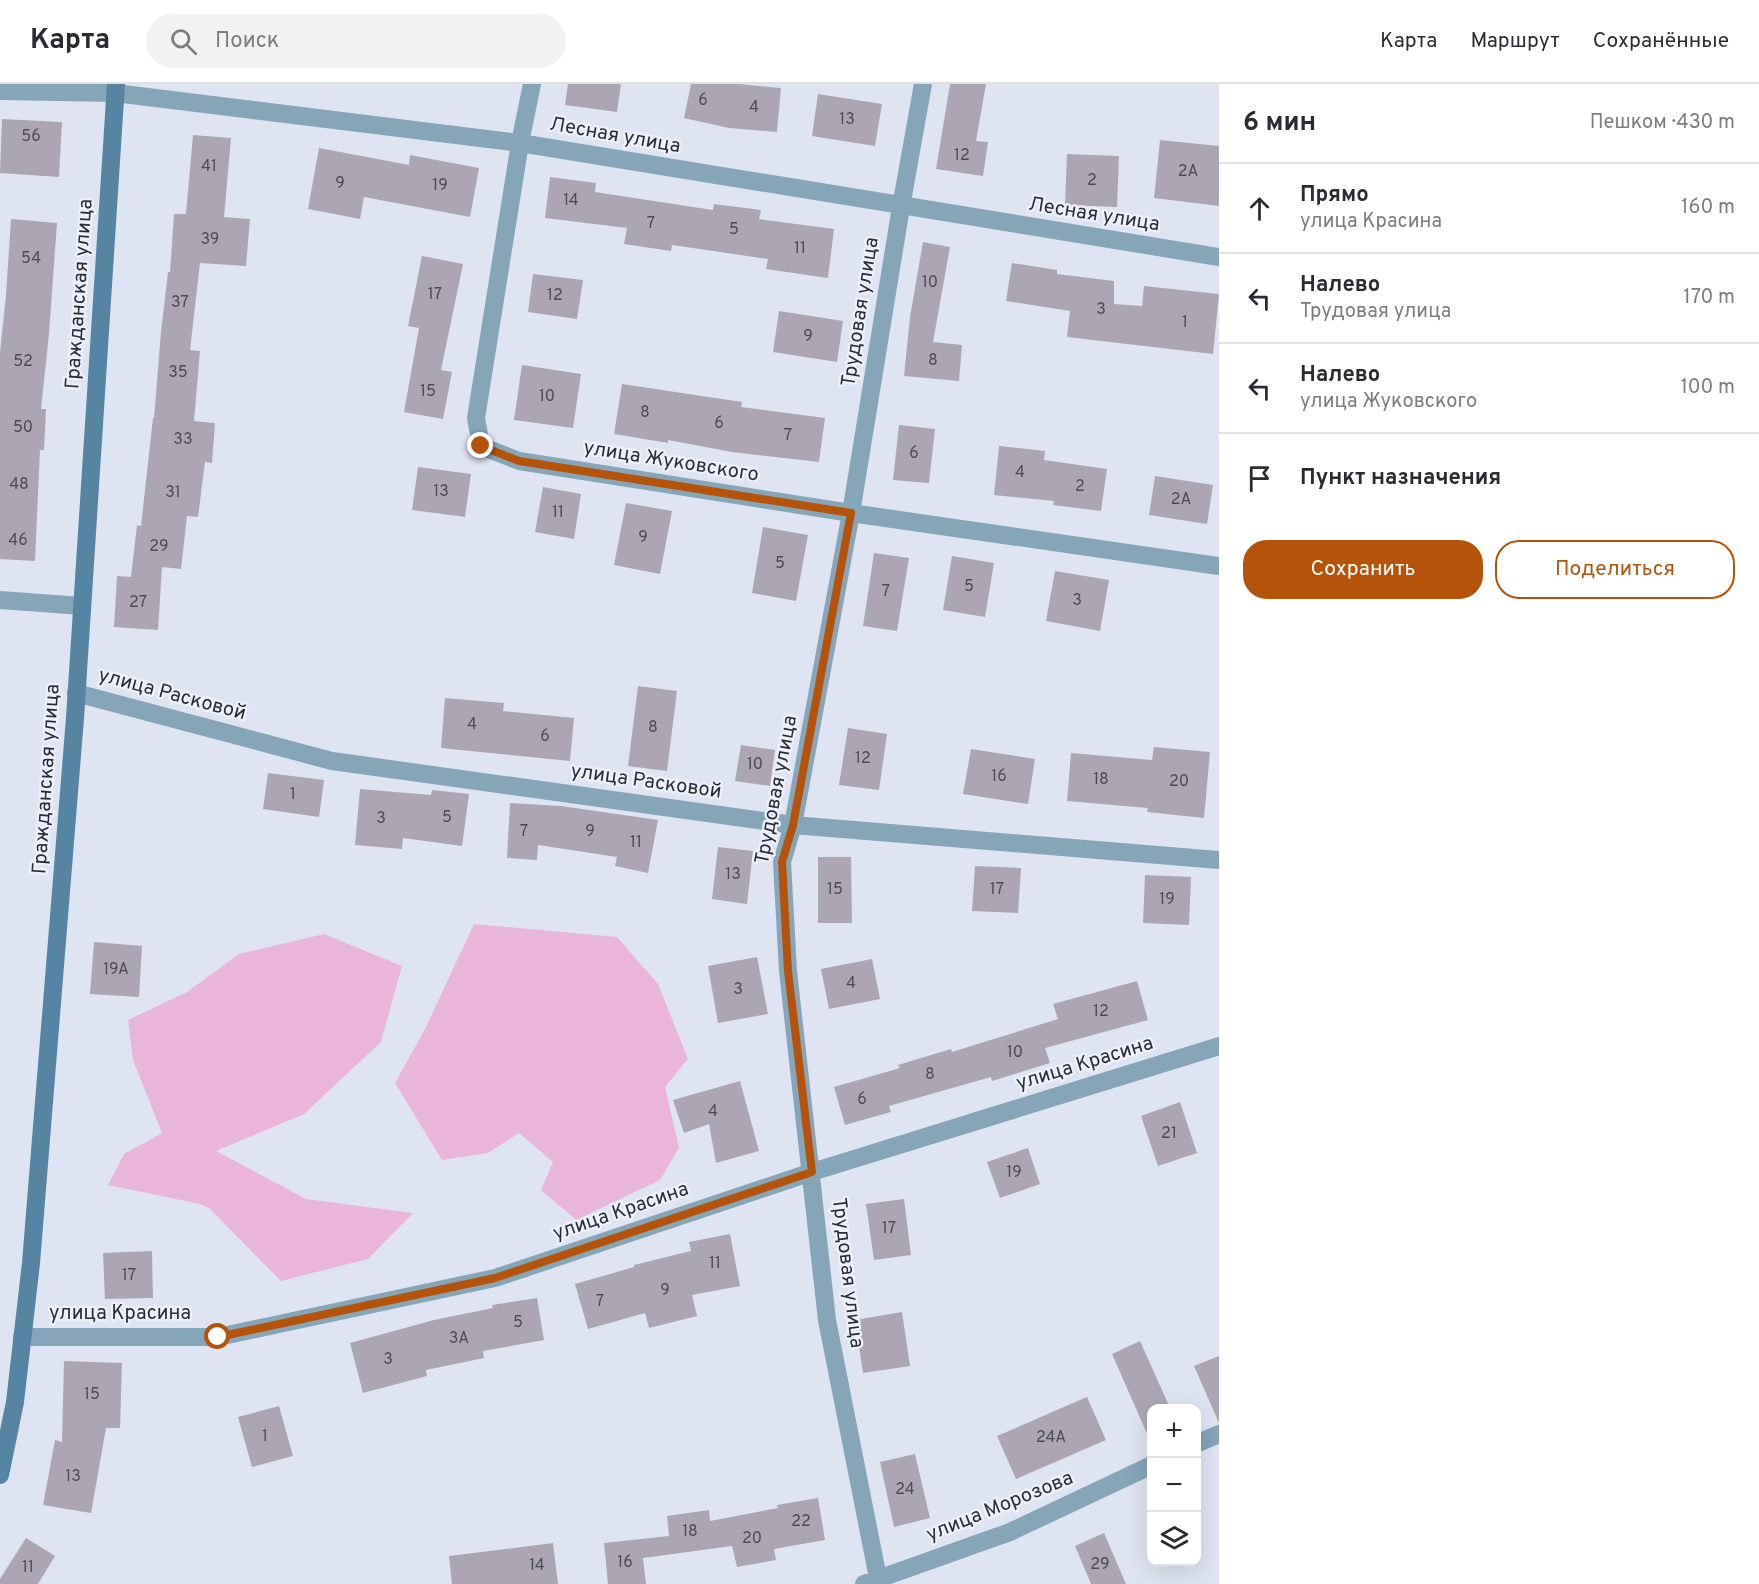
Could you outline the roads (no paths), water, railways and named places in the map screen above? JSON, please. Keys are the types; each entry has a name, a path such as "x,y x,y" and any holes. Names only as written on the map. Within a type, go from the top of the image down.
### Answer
{"street":[{"name":"улица Жуковского","path":"532,84 520,142 476,418 481,446 519,461 851,513 1219,566"},
{"name":"Трудовая улица","path":"871,1581 827,1320 788,971 782,862 793,825 851,513 923,84"},
{"name":"Лесная улица","path":"0,91 116,88 520,142 1219,258"},
{"name":"Гражданская улица","path":"0,1475 15,1402 31,1263 76,693 116,88"},
{"path":"0,600 82,606"},
{"name":"улица Расковой","path":"76,693 332,761 793,825 1219,860"},
{"name":"улица Красина","path":"22,1337 218,1337 495,1278 812,1172 1219,1046"},
{"path":"1201,1442 1219,1434"},
{"name":"улица Морозова","path":"871,1581 1010,1532 1147,1468"}]}
